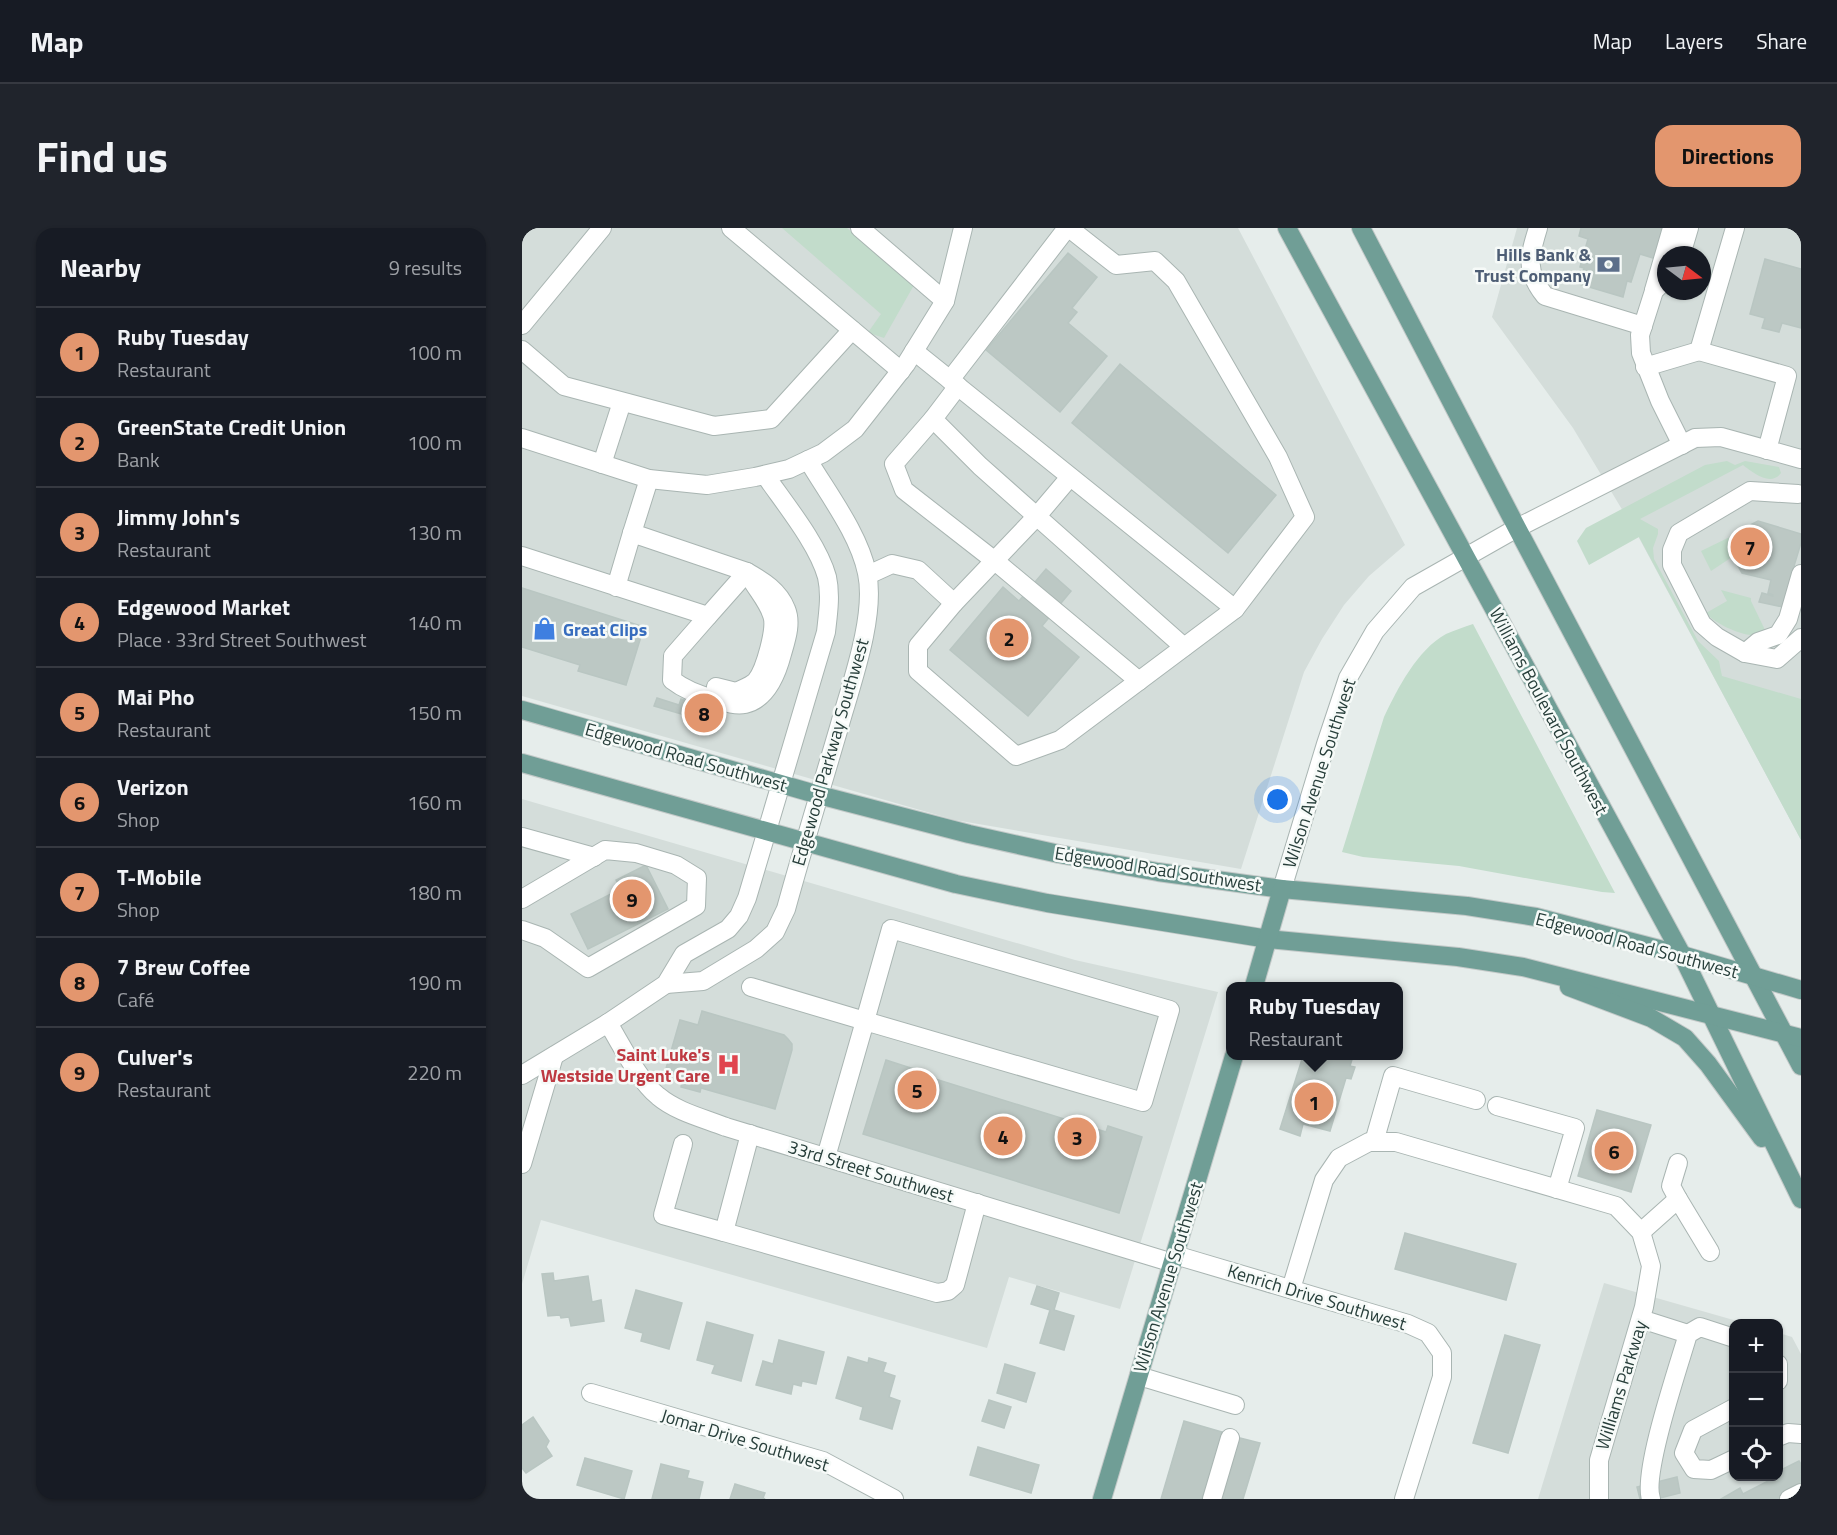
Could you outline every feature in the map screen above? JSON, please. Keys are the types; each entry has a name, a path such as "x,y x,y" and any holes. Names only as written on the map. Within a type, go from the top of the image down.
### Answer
{"main road":[{"name":"Williams Boulevard Southwest","path":"1287,228 1682,955 1801,1199"},
{"path":"1361,228 1753,976 1792,1036 1801,1066"},
{"name":"Edgewood Road Southwest","path":"522,710 819,795 969,834 1059,854 1158,872 1282,889 1467,906 1536,917 1682,955 1801,990"},
{"path":"522,762 805,842 979,888 1047,903 1268,939 1448,956 1523,967 1792,1036"},
{"name":"Wilson Avenue Southwest","path":"1255,982 1282,889"},
{"path":"1523,967 1602,1001 1651,1018 1685,1038 1708,1064 1788,1173"},
{"name":"Wilson Avenue Southwest","path":"1102,1499 1233,1060"}],"street":[{"path":"522,325 602,228"},
{"path":"731,228 901,371"},
{"path":"860,228 945,301"},
{"path":"522,438 649,479 707,484 789,469 823,453 855,429 914,351 945,301 963,228"},
{"path":"1071,477 1037,516 995,561 954,603 918,645 918,671 1016,756 1060,740 1184,648 1235,609 1305,517 1278,457 1176,281 1155,261 1116,265 1068,228 954,383 933,419 894,465 904,490 995,561 1139,681"},
{"path":"1538,228 1530,255 1531,269 1535,284 1545,296 1643,326"},
{"path":"1668,246 1672,228"},
{"path":"1684,246 1689,228"},
{"path":"1699,351 1735,228"},
{"path":"1657,292 1640,335 1641,353 1645,367 1682,445"},
{"path":"522,350 564,386 714,426 771,419 852,330"},
{"path":"914,351 1235,609"},
{"path":"1645,367 1699,351 1787,376 1767,450"},
{"path":"602,464 622,402"},
{"path":"933,419 980,466 1184,648"},
{"name":"Wilson Avenue Southwest","path":"1282,889 1348,678 1375,631 1413,587 1517,528 1695,438 1721,437 1801,459"},
{"name":"Edgewood Parkway Southwest","path":"666,984 703,981 756,949 775,932 786,909 860,656 868,610 868,575 863,555 808,460"},
{"name":"Edgewood Parkway Southwest","path":"522,1075 608,1023 666,984 684,954 728,929 739,916 747,898 826,632 830,601 827,578 818,553 765,475"},
{"path":"616,587 649,479"},
{"path":"1800,490 1750,491 1679,534 1672,550 1672,566 1702,624 1717,637 1745,653 1777,659 1801,638"},
{"path":"632,532 747,572 768,604 774,617 774,627 761,672 755,682 736,692 696,681 678,673 673,656 747,572"},
{"path":"522,556 708,616"},
{"path":"868,575 892,564 918,570 954,603"},
{"path":"1745,653 1758,642 1778,635 1788,619 1801,574"},
{"path":"522,838 594,857"},
{"path":"522,899 605,850 636,853 676,866 697,878 696,906 588,968 545,938 522,930"},
{"path":"751,987 865,1022 1143,1102 1170,1010 891,929 865,1022 826,1157"},
{"name":"33rd Street Southwest","path":"608,1023 643,1079 657,1096 682,1111 977,1203 1174,1259"},
{"path":"522,1164 554,1056"},
{"path":"1374,1142 1393,1076 1476,1100"},
{"path":"1497,1106 1575,1128 1557,1189"},
{"path":"724,1232 750,1134"},
{"path":"1291,1289 1324,1180 1339,1158 1369,1142 1396,1142 1616,1206 1641,1232 1678,1198"},
{"path":"683,1144 663,1215 937,1293 948,1291 955,1285 977,1203"},
{"path":"1678,1163 1671,1186 1710,1252"},
{"name":"Williams Parkway","path":"1599,1499 1599,1460 1643,1313 1652,1266 1641,1232"},
{"name":"Kenrich Drive Southwest","path":"1174,1259 1291,1289 1408,1324 1428,1333 1442,1353 1442,1377 1404,1499"},
{"path":"1643,1313 1688,1334"},
{"path":"1651,1499 1648,1491 1653,1456 1688,1334 1700,1327 1729,1336"},
{"path":"1139,1376 1235,1405"},
{"name":"Jomar Drive Southwest","path":"591,1393 823,1461 894,1499"},
{"path":"1729,1411 1693,1430 1684,1453 1694,1469 1711,1470 1729,1461"},
{"path":"1783,1435 1788,1433 1801,1434"},
{"path":"1212,1499 1230,1438"},
{"path":"1789,1499 1801,1492"}],"shaded area":[{"path":"522,228 1238,228 1405,545 1369,576 1344,605 1304,672 1241,869 955,820 522,696"},
{"path":"1517,228 1801,228 1801,840 1638,536 1573,428 1492,317"},
{"path":"522,799 1075,960 1218,992 1120,1309 1009,1277 987,1348 541,1220 522,1284"},
{"path":"1604,1283 1730,1319 1729,1481 1783,1481 1783,1334 1792,1337 1801,1354 1801,1499 1538,1499"}],"green space":[{"path":"782,228 847,228 914,285 884,338 869,331 881,314"},
{"path":"1727,461 1735,465 1745,461 1779,467 1781,473 1777,477 1767,479 1743,465 1640,519 1658,529 1653,548 1654,559 1698,641 1719,661 1722,676 1801,699 1801,840 1639,537 1589,565 1577,541 1586,528 1705,465"},
{"path":"1738,533 1732,557 1711,571 1701,551"},
{"path":"1721,590 1751,598 1766,632 1751,635 1740,633 1710,617 1706,613 1727,601"},
{"path":"1473,624 1615,893 1459,866 1363,857 1342,852 1384,717 1402,682 1417,660 1436,641 1446,634"}],"building":[{"name":"Hills Bank & Trust Company","path":"1581,228 1685,228 1675,246 1657,246 1657,259 1640,254 1631,282 1627,281 1623,297 1579,284 1584,268 1580,267 1588,239 1579,236"},
{"path":"1068,253 1097,277 1072,308 1077,312 1068,323 1107,356 1060,412 986,350"},
{"path":"1765,259 1801,269 1801,328 1782,323 1779,332 1762,328 1765,318 1750,314"},
{"path":"1120,364 1276,495 1228,553 1072,423"},
{"path":"1758,521 1801,534 1801,543 1794,566 1798,568 1783,607 1759,602 1762,593 1773,596 1768,593 1771,580 1742,573 1734,559 1744,528"},
{"path":"1046,569 1071,591 1042,626 1079,657 1028,716 950,650 1003,587 1019,601"},
{"path":"522,588 644,627 626,685 578,671 580,665 522,647"},
{"path":"657,698 679,705 681,699 689,702 685,715 654,706"},
{"path":"689,702 722,712 718,725 685,715"},
{"path":"646,865 668,909 588,949 571,914 621,889 616,880"},
{"name":"Saint Luke's Westside Urgent Care","path":"702,1011 784,1035 792,1044 775,1109 701,1088 700,1092 681,1087 683,1077 665,1072 680,1020 698,1025"},
{"path":"886,1060 917,1070 916,1073 1106,1132 1108,1126 1142,1137 1119,1213 863,1134"},
{"path":"1302,1060 1352,1060 1350,1066 1355,1067 1351,1079 1346,1078 1330,1131 1303,1124 1300,1136 1280,1129"},
{"path":"1597,1110 1651,1125 1631,1192 1578,1176"},
{"path":"1405,1233 1516,1264 1506,1300 1395,1269"},
{"path":"553,1273 554,1281 588,1276 592,1302 601,1300 604,1321 571,1326 569,1317 548,1316 542,1274"},
{"path":"1037,1286 1059,1293 1054,1310 1074,1316 1064,1350 1040,1343 1050,1310 1031,1304"},
{"path":"636,1290 682,1303 669,1349 641,1341 643,1333 625,1328"},
{"path":"707,1322 753,1335 741,1381 712,1373 715,1365 697,1360"},
{"path":"1505,1335 1540,1345 1508,1453 1473,1443"},
{"path":"779,1340 824,1352 816,1384 802,1381 801,1386 793,1384 791,1394 756,1385 763,1361 773,1364"},
{"path":"848,1357 868,1363 869,1358 886,1363 883,1372 895,1376 889,1397 900,1401 892,1429 860,1419 863,1407 836,1398"},
{"path":"1005,1364 1035,1373 1026,1402 997,1393"},
{"path":"989,1400 1011,1407 1004,1428 982,1421"},
{"path":"533,1417 549,1441 546,1447 552,1456 526,1473 522,1468 522,1425"},
{"path":"1184,1421 1222,1432 1202,1499 1161,1499"},
{"path":"1240,1438 1260,1443 1243,1499 1222,1499"},
{"path":"978,1447 1039,1465 1031,1493 970,1475"},
{"path":"585,1458 632,1471 624,1499 577,1485"},
{"path":"1799,1461 1801,1464 1801,1499 1721,1499 1740,1488 1743,1494 1768,1481 1783,1481 1783,1469"},
{"path":"661,1464 689,1471 687,1478 703,1482 699,1499 652,1499"},
{"path":"1677,1477 1680,1493 1656,1499 1640,1499 1637,1487"},
{"path":"735,1484 765,1493 763,1498 765,1499 730,1499"}],"place":[{"name":"Hills Bank & Trust Company","path":"1609,264"},
{"name":"T-Mobile","path":"1750,547"},
{"name":"Great Clips","path":"545,629"},
{"name":"GreenState Credit Union","path":"1009,638"},
{"name":"7 Brew Coffee","path":"704,713"},
{"name":"Culver's","path":"632,899"},
{"name":"Saint Luke's Westside Urgent Care","path":"728,1064"},
{"name":"Mai Pho","path":"917,1090"},
{"name":"Ruby Tuesday","path":"1314,1102"},
{"name":"Edgewood Market","path":"1003,1136"},
{"name":"Jimmy John's","path":"1077,1137"},
{"name":"Verizon","path":"1614,1151"}]}
